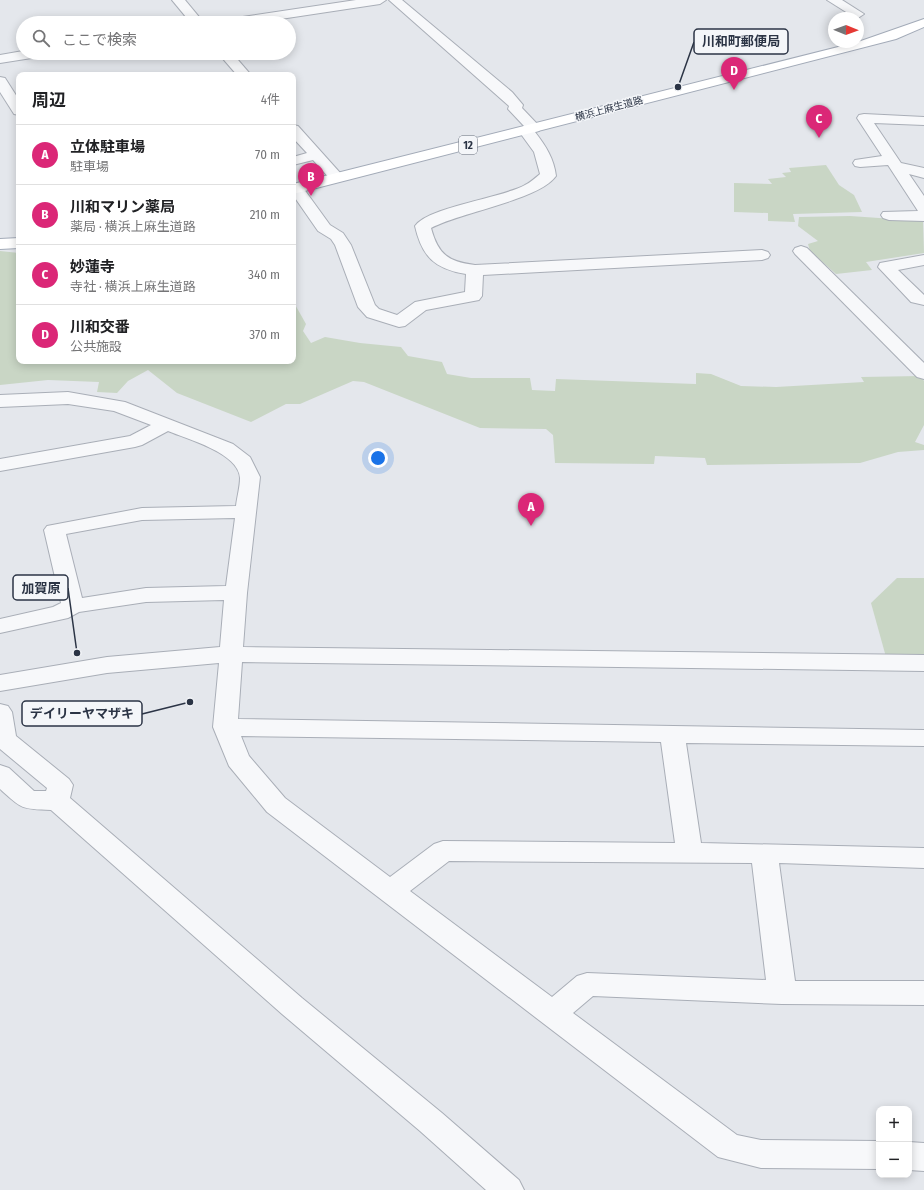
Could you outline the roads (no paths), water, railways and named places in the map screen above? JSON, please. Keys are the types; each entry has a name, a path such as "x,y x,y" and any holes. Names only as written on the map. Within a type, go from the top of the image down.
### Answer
{"main road":[{"name":"横浜上麻生道路","path":"296,188 825,54 891,36 924,23"},
{"path":"0,244 16,243"}],"street":[{"path":"178,0 192,16"},
{"path":"275,16 380,0"},
{"path":"395,0 516,104 515,109 529,129 547,164 548,176 530,189 440,217 423,226 426,243 433,254 442,261 475,270 762,254"},
{"path":"833,0 854,12"},
{"path":"0,59 16,56"},
{"path":"230,60 241,72"},
{"path":"0,81 16,107"},
{"path":"924,121 864,118 924,208"},
{"path":"296,132 337,178"},
{"path":"296,160 316,155"},
{"path":"860,163 895,163 924,173"},
{"path":"296,192 324,228 337,236 343,245 361,294 367,307 373,313 399,322 421,306 473,296 475,270"},
{"path":"889,215 924,216"},
{"path":"801,252 924,373"},
{"path":"924,260 886,267 917,298 924,300"},
{"path":"0,401 42,398 89,401 118,406 226,448 243,461 250,477 236,593 225,726 238,760 276,805 729,1146 761,1154 876,1155"},
{"path":"0,465 135,441 167,424"},
{"path":"73,606 54,530 142,514 246,512"},
{"path":"0,626 60,613 73,606 146,595 236,593"},
{"path":"0,683 108,665 169,658 232,654 924,663"},
{"path":"0,712 5,740 60,785 57,801"},
{"path":"225,726 924,738"},
{"path":"672,733 690,853"},
{"path":"0,774 28,800 57,801 292,1006 431,1122 508,1190"},
{"path":"391,891 443,851 764,853 924,858"},
{"path":"764,853 782,992"},
{"path":"554,1013 587,984 782,992 924,992"},
{"path":"912,1156 924,1157"}],"place":[{"name":"川和町郵便局","path":"678,87"},
{"name":"川和交番","path":"734,90"},
{"name":"妙蓮寺","path":"819,138"},
{"name":"川和マリン薬局","path":"311,196"},
{"name":"立体駐車場","path":"531,526"},
{"name":"加賀原","path":"77,653"},
{"name":"デイリーヤマザキ","path":"190,702"}]}
